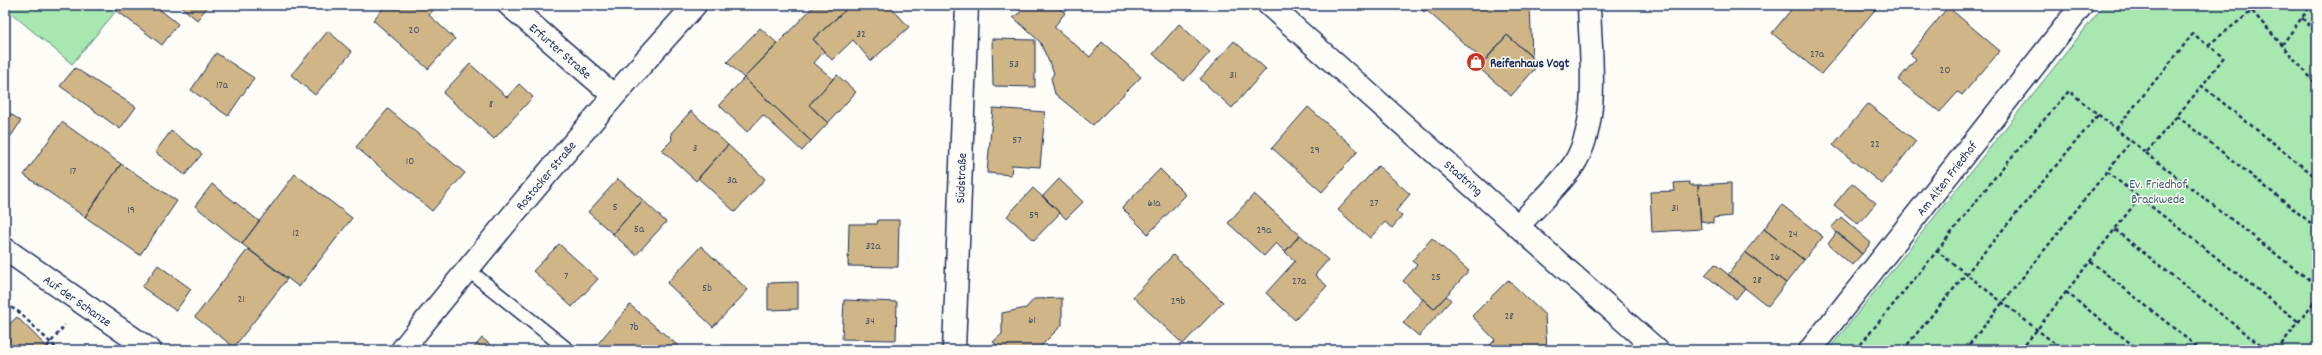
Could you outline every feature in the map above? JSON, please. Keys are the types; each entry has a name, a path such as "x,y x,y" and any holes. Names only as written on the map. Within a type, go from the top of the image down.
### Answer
{"street":[{"name":"Erfurter Straße","path":"509,5 613,95"},
{"name":"Rostocker Straße","path":"402,350 467,269 613,95 695,5"},
{"name":"Südstraße","path":"954,350 967,5"},
{"name":"Stadtring","path":"1269,5 1657,350"},
{"path":"1519,226 1574,164 1587,136 1592,96 1588,5"},
{"name":"Am Alten Friedhof","path":"1810,350 2082,5"},
{"name":"Auf der Schanze","path":"5,250 150,350"},
{"path":"1625,322 1638,350"}],"lane":[{"path":"467,269 568,350"}],"path":[{"path":"2248,5 2317,85"},
{"path":"2208,45 2252,10 2256,5"},
{"path":"2282,45 2311,5"},
{"path":"2302,17 2317,33"},
{"path":"2116,130 2193,34 2224,57 2202,86 2146,153"},
{"path":"2202,86 2317,178"},
{"path":"1856,350 2003,167 2069,90 2116,130 2317,286"},
{"path":"1903,350 2098,114"},
{"path":"2177,116 2317,228"},
{"path":"1965,350 2131,141"},
{"path":"2107,172 2299,322"},
{"path":"2021,350 2140,197"},
{"path":"2114,230 2266,350"},
{"path":"1937,250 2063,350"},
{"path":"2090,261 2201,350"},
{"path":"2066,292 2139,350"},
{"path":"2278,350 2317,298"},
{"path":"5,304 19,312 58,350"}],"green space":[{"path":"5,5 121,5 72,64 5,8"},
{"name":"Ev. Friedhof Brackwede","path":"2104,5 2317,5 2317,350 1828,350"}],"building":[{"path":"120,5 154,5 178,24 162,45 116,10"},
{"path":"179,5 209,5 197,20"},
{"path":"323,5 331,5 327,9"},
{"path":"386,5 430,5 434,9 429,15 455,39 428,69 373,20"},
{"path":"815,5 851,5 813,39 824,51 814,63 833,79 809,105 828,123 811,141 744,78"},
{"path":"851,5 889,5 909,27 871,61 853,40 832,60 813,39"},
{"path":"1015,5 1055,5 1065,13 1054,27 1090,57 1102,42 1141,77 1093,125 1055,94 1051,78 1054,73 1040,42 1013,17 1021,12"},
{"path":"1416,5 1430,5 1424,12"},
{"path":"1430,5 1530,5 1532,57 1507,35 1484,61 1426,10"},
{"path":"1795,5 1879,5 1821,74 1772,33"},
{"path":"1948,7 2000,51 1962,95 1958,92 1940,112 1898,80 1916,59 1910,54"},
{"path":"1179,24 1210,52 1184,81 1153,54"},
{"path":"760,28 778,44 744,78 727,62"},
{"path":"328,31 352,52 315,95 291,75"},
{"path":"1507,35 1539,64 1511,96 1479,68"},
{"path":"992,39 1035,40 1035,87 993,86"},
{"path":"1234,41 1266,69 1232,108 1200,79"},
{"path":"216,53 254,78 228,116 191,90"},
{"path":"470,64 507,97 519,84 533,97 494,139 443,93"},
{"path":"75,68 136,107 120,129 60,86"},
{"path":"837,75 856,92 828,123 809,105"},
{"path":"744,78 811,141 802,151 763,115 747,132 719,105"},
{"path":"1868,104 1916,141 1882,184 1833,145"},
{"path":"1308,107 1358,151 1322,192 1272,148"},
{"path":"993,108 1045,112 1040,167 1012,165 1011,175 987,173"},
{"path":"388,109 465,173 432,211 356,147"},
{"path":"5,110 21,121 5,145"},
{"path":"691,111 728,145 696,181 662,150 672,140 671,133"},
{"path":"62,122 121,164 85,217 24,175"},
{"path":"171,131 202,154 185,175 155,152"},
{"path":"728,145 765,179 735,212 698,178"},
{"path":"121,164 177,201 140,255 85,217"},
{"path":"1378,166 1410,194 1396,211 1402,216 1392,228 1385,222 1370,238 1338,210"},
{"path":"1160,169 1186,195 1148,234 1122,208"},
{"path":"295,174 352,218 299,287 242,244"},
{"path":"618,179 643,200 613,234 588,212"},
{"path":"1059,179 1083,202 1066,219 1043,196"},
{"path":"1689,182 1690,185 1698,185 1701,229 1652,232 1650,192 1675,191 1674,183"},
{"path":"1731,183 1731,216 1713,218 1713,223 1701,221 1698,185"},
{"path":"1852,183 1876,203 1858,224 1834,205"},
{"path":"212,184 259,221 242,244 195,206"},
{"path":"1033,188 1060,213 1034,240 1007,216"},
{"path":"1254,194 1300,235 1285,252 1276,243 1264,256 1228,223"},
{"path":"643,200 666,222 636,255 613,234"},
{"path":"1782,205 1823,237 1804,260 1764,229"},
{"path":"1841,217 1871,243 1862,254 1831,228"},
{"path":"878,220 899,220 898,267 848,266 849,224 877,224"},
{"path":"1764,229 1804,260 1786,283 1745,252"},
{"path":"1837,232 1862,254 1852,265 1828,244"},
{"path":"1300,235 1328,260 1315,275 1327,286 1295,320 1266,293 1295,261 1285,252"},
{"path":"1432,238 1469,271 1434,309 1403,281 1417,265 1412,261"},
{"path":"559,244 598,279 572,307 533,271"},
{"path":"701,246 748,290 713,327 667,283"},
{"path":"248,249 287,279 234,347 195,317"},
{"path":"1745,252 1786,283 1768,306 1728,275"},
{"path":"1173,255 1223,302 1183,344 1133,297"},
{"path":"1715,264 1745,288 1736,299 1705,275"},
{"path":"158,265 191,289 176,311 142,287"},
{"path":"1508,280 1545,315 1547,350 1485,350 1495,340 1472,316"},
{"path":"798,282 798,309 768,310 768,283"},
{"path":"1446,296 1451,300 1419,336 1403,323 1423,299 1434,309"},
{"path":"1062,298 1062,325 1037,350 997,350 996,344 993,342 1002,334 1002,313 1026,308 1034,299"},
{"path":"844,300 897,302 896,340 842,339"},
{"path":"630,305 682,349 600,350 596,346"},
{"path":"17,317 51,350 5,350 5,328"},
{"path":"482,338 497,350 472,350"}],"place":[{"name":"Reifenhaus Vogt","path":"1476,62"}]}
